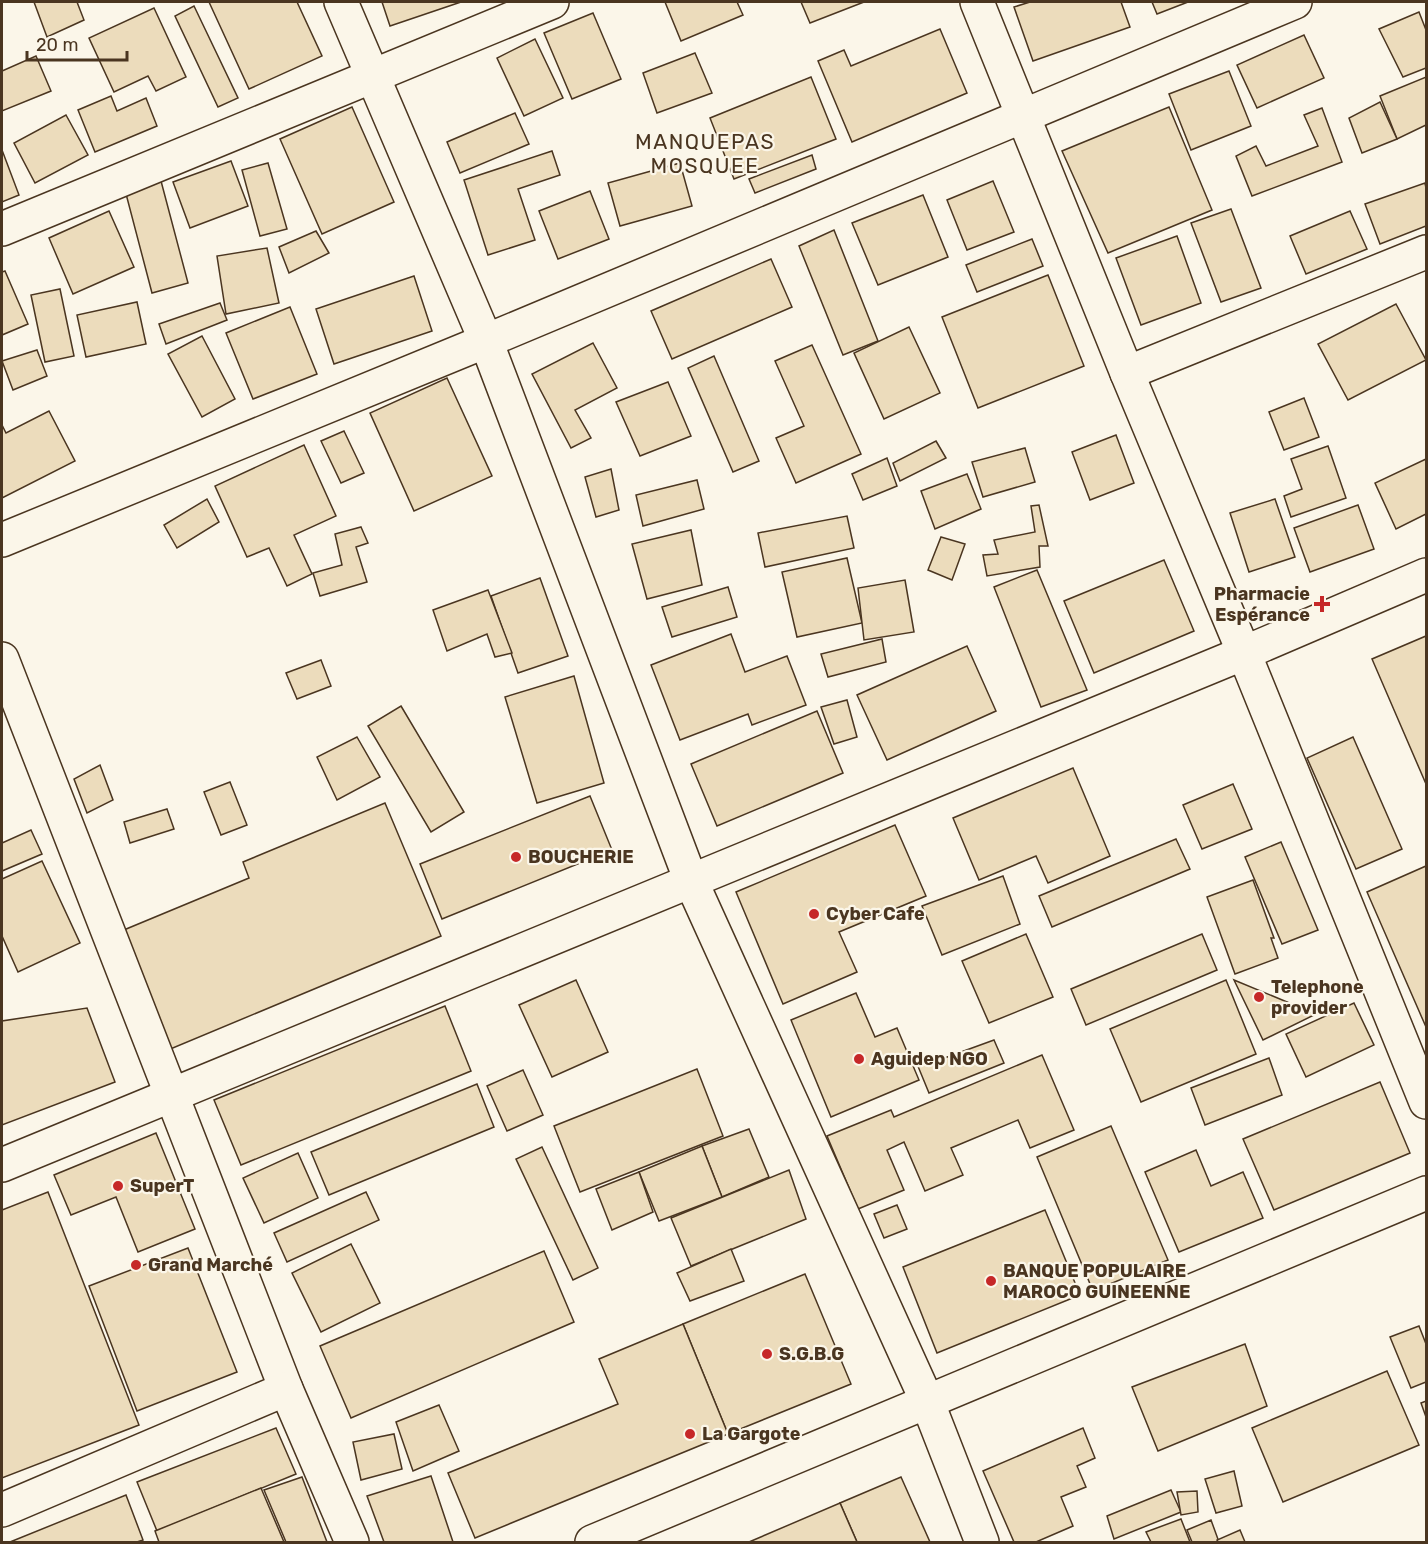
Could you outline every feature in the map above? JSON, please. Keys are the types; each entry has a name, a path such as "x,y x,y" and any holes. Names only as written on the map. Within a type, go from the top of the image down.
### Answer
{"street":[{"path":"341,2 486,341 691,881 927,1401 982,1542"},
{"path":"2,229 552,2"},
{"path":"977,2 1426,1102"},
{"path":"2,540 486,341 1295,2"},
{"path":"1127,373 1426,252"},
{"path":"2,1165 1244,653 1426,575"},
{"path":"2,659 286,1389 352,1542"},
{"path":"592,1542 1426,1193"},
{"path":"2,1510 286,1389"}],"building":[{"path":"34,2 77,2 84,20 47,37"},
{"path":"209,2 297,2 322,56 249,89"},
{"path":"382,2 461,2 390,26"},
{"path":"665,2 737,2 743,15 681,41"},
{"path":"801,2 864,2 810,23"},
{"path":"1030,2 1121,2 1130,27 1033,61 1014,7"},
{"path":"1152,2 1188,2 1157,14"},
{"path":"194,6 238,98 218,107 175,16"},
{"path":"154,8 186,77 156,91 148,76 114,92 89,38"},
{"path":"1419,12 1426,30 1426,68 1403,77 1379,29"},
{"path":"593,13 621,79 572,99 544,33"},
{"path":"940,29 967,93 852,142 818,61 844,50 851,66"},
{"path":"1304,35 1324,78 1257,108 1237,65"},
{"path":"535,39 563,98 524,116 497,58"},
{"path":"695,53 712,93 657,113 643,73"},
{"path":"36,56 51,91 2,111 2,71"},
{"path":"1229,71 1251,126 1191,150 1169,94"},
{"path":"811,77 836,139 734,179 710,118"},
{"path":"1426,77 1426,125 1397,139 1380,96"},
{"path":"111,96 117,111 146,98 157,126 95,152 78,110"},
{"path":"1380,102 1397,139 1362,153 1349,118"},
{"path":"352,107 394,202 322,234 280,139"},
{"path":"1169,107 1212,210 1108,253 1062,151"},
{"path":"1322,108 1342,162 1252,196 1236,156 1256,146 1266,166 1318,146 1304,115"},
{"path":"515,113 529,144 460,173 447,142"},
{"path":"66,115 88,155 35,183 14,143"},
{"path":"2,150 19,195 2,202"},
{"path":"552,151 560,175 518,189 535,240 488,255 464,180"},
{"path":"812,155 816,169 755,193 749,179"},
{"path":"231,161 248,206 190,228 173,182"},
{"path":"268,163 287,229 260,236 242,170"},
{"path":"680,163 692,206 620,226 608,183"},
{"path":"161,181 188,283 152,293 125,190"},
{"path":"993,181 1014,232 967,250 947,200"},
{"path":"1425,183 1426,226 1380,244 1365,204"},
{"path":"590,191 609,239 558,259 539,211"},
{"path":"923,195 948,257 878,285 852,223"},
{"path":"1231,209 1261,288 1221,302 1191,223"},
{"path":"109,211 134,267 73,294 49,238"},
{"path":"1350,211 1367,249 1306,274 1290,236"},
{"path":"834,230 878,341 843,355 799,246"},
{"path":"316,231 329,253 289,273 279,247"},
{"path":"1177,236 1201,303 1141,325 1116,258"},
{"path":"1032,239 1043,266 977,292 966,265"},
{"path":"267,248 279,303 226,314 217,256"},
{"path":"771,259 792,307 672,359 651,311"},
{"path":"5,271 28,324 2,335 2,272"},
{"path":"1048,275 1084,366 978,408 942,317"},
{"path":"414,276 432,331 334,364 316,309"},
{"path":"60,289 74,356 45,362 31,295"},
{"path":"137,302 146,344 86,357 77,315"},
{"path":"220,303 227,320 166,344 159,324"},
{"path":"1396,304 1426,360 1348,400 1318,344"},
{"path":"290,307 317,374 253,399 226,333"},
{"path":"909,327 940,393 884,419 854,353"},
{"path":"202,336 235,399 202,417 168,354"},
{"path":"593,343 617,388 575,410 591,438 571,448 532,374"},
{"path":"812,345 861,454 796,483 776,438 804,426 775,361"},
{"path":"37,350 47,376 13,390 2,361"},
{"path":"714,356 759,461 733,472 688,368"},
{"path":"447,378 492,476 414,511 370,413"},
{"path":"668,382 691,436 640,456 616,402"},
{"path":"1304,398 1319,437 1284,450 1269,412"},
{"path":"49,411 75,461 2,498 2,425 6,433"},
{"path":"344,431 364,473 341,483 321,441"},
{"path":"1116,435 1134,483 1090,500 1072,452"},
{"path":"936,441 946,458 900,481 893,463"},
{"path":"304,445 336,516 294,535 312,574 287,586 269,548 247,557 215,486"},
{"path":"1328,446 1346,498 1291,517 1284,496 1302,489 1291,459"},
{"path":"1025,448 1035,482 983,497 972,462"},
{"path":"887,458 897,486 863,500 852,474"},
{"path":"1426,459 1426,514 1396,529 1375,483"},
{"path":"611,469 619,510 596,517 585,477"},
{"path":"967,474 981,509 935,529 921,491"},
{"path":"697,480 704,509 643,526 636,495"},
{"path":"207,499 219,522 177,548 164,525"},
{"path":"1275,499 1295,557 1249,572 1230,513"},
{"path":"1039,505 1048,546 1039,546 1040,567 987,576 983,555 998,554 994,540 1035,532 1031,506"},
{"path":"1358,505 1374,549 1310,572 1294,528"},
{"path":"847,516 854,548 765,567 758,533"},
{"path":"361,527 368,543 356,547 367,582 320,596 313,573 342,565 335,534"},
{"path":"691,530 702,585 647,599 632,544"},
{"path":"941,537 965,544 952,580 928,570"},
{"path":"847,558 862,623 797,637 782,572"},
{"path":"1164,560 1194,631 1094,673 1064,601"},
{"path":"1037,570 1087,690 1041,707 994,587"},
{"path":"540,578 568,656 518,673 491,596"},
{"path":"905,580 914,632 864,640 858,588"},
{"path":"728,587 737,617 672,637 662,607"},
{"path":"488,590 512,653 495,657 487,634 447,651 433,610"},
{"path":"731,634 745,672 787,656 806,705 752,725 748,714 680,740 651,665"},
{"path":"1426,636 1426,784 1372,659"},
{"path":"882,639 886,662 828,677 821,654"},
{"path":"967,646 996,711 887,760 857,695"},
{"path":"321,660 331,686 297,699 286,673"},
{"path":"574,676 604,783 537,803 505,697"},
{"path":"847,700 857,737 834,744 821,707"},
{"path":"401,706 464,812 431,832 368,726"},
{"path":"817,711 843,773 717,826 691,764"},
{"path":"357,737 380,777 337,800 317,757"},
{"path":"1353,737 1402,849 1356,869 1307,758"},
{"path":"100,765 113,800 87,813 74,779"},
{"path":"1073,768 1110,856 1048,883 1036,856 979,880 953,818"},
{"path":"230,782 247,825 221,835 204,792"},
{"path":"1233,784 1252,829 1202,849 1183,805"},
{"name":"BOUCHERIE","path":"590,796 612,850 442,919 420,864"},
{"path":"385,803 441,936 168,1050 119,932 249,878 243,862"},
{"path":"167,809 174,829 130,843 124,822"},
{"name":"Cyber Cafe","path":"895,825 926,896 839,932 857,972 783,1004 736,892"},
{"path":"31,830 42,854 2,871 2,843"},
{"path":"1176,839 1190,869 1052,927 1039,896"},
{"path":"1281,842 1318,930 1282,944 1245,857"},
{"path":"42,861 80,943 18,972 2,936 2,879"},
{"path":"1426,866 1426,1027 1367,892"},
{"path":"1003,876 1020,924 942,955 922,906"},
{"path":"1253,880 1274,938 1271,938 1278,958 1235,974 1207,897"},
{"path":"1026,934 1053,997 989,1023 962,961"},
{"path":"1202,934 1217,970 1086,1025 1071,989"},
{"path":"576,980 608,1052 552,1077 519,1005"},
{"path":"1226,980 1256,1054 1141,1102 1110,1029"},
{"name":"Telephone provider","path":"1234,980 1316,1014 1263,1040"},
{"name":"Aguidep NGO","path":"856,993 875,1037 897,1028 919,1080 831,1117 791,1020"},
{"path":"1354,1003 1374,1045 1306,1077 1286,1034"},
{"path":"445,1006 471,1071 241,1165 214,1100"},
{"path":"87,1008 115,1082 2,1125 2,1021"},
{"path":"994,1040 1004,1063 929,1093 915,1059 924,1055 928,1064"},
{"path":"1042,1055 1074,1130 1030,1148 1018,1120 951,1148 963,1175 925,1191 904,1142 887,1150 904,1190 858,1209 827,1136 891,1110 894,1117"},
{"path":"1269,1058 1282,1095 1205,1125 1191,1088"},
{"path":"697,1069 723,1136 580,1192 554,1126"},
{"path":"523,1070 543,1115 507,1131 487,1086"},
{"path":"1380,1082 1410,1153 1274,1210 1243,1139"},
{"path":"477,1084 494,1127 329,1195 311,1152"},
{"path":"1111,1126 1168,1260 1093,1291 1037,1157"},
{"path":"749,1129 769,1177 722,1197 702,1146"},
{"name":"SuperT","path":"156,1133 195,1229 138,1252 116,1197 71,1215 54,1175"},
{"path":"702,1146 722,1197 659,1221 639,1172"},
{"path":"542,1147 598,1268 573,1280 516,1159"},
{"path":"1196,1150 1211,1186 1243,1172 1263,1218 1179,1252 1145,1172"},
{"path":"298,1153 318,1198 264,1223 243,1178"},
{"path":"789,1170 806,1219 691,1266 671,1218"},
{"path":"639,1172 653,1212 612,1230 596,1189"},
{"path":"48,1192 139,1425 2,1478 2,1210"},
{"path":"366,1192 379,1220 287,1262 274,1233"},
{"path":"897,1205 907,1229 884,1238 874,1214"},
{"name":"BANQUE POPULAIRE MAROCO GUINEENNE","path":"1045,1210 1080,1295 937,1353 903,1267"},
{"path":"351,1244 380,1303 321,1332 292,1273"},
{"path":"188,1248 237,1372 137,1411 89,1286"},
{"path":"731,1249 744,1281 690,1301 677,1273"},
{"path":"544,1251 574,1322 351,1418 320,1346"},
{"name":"S.G.B.G","path":"805,1274 851,1384 728,1434 683,1324"},
{"path":"683,1324 728,1434 475,1538 448,1473 618,1404 599,1359"},
{"path":"1419,1326 1426,1344 1426,1382 1411,1388 1390,1337"},
{"path":"1245,1344 1267,1406 1158,1451 1132,1387"},
{"path":"1387,1371 1419,1445 1283,1502 1252,1428"},
{"path":"1426,1401 1426,1417 1421,1403"},
{"path":"439,1405 459,1451 413,1471 396,1422"},
{"path":"276,1428 296,1474 157,1531 137,1482"},
{"path":"1083,1428 1095,1458 1077,1466 1086,1487 1061,1497 1073,1526 1036,1542 1014,1542 983,1471"},
{"path":"394,1434 402,1469 361,1480 353,1442"},
{"path":"1234,1471 1242,1506 1216,1513 1205,1479"},
{"path":"431,1476 453,1542 384,1542 367,1496"},
{"path":"302,1477 327,1542 286,1542 264,1490"},
{"path":"901,1477 930,1542 857,1542 840,1503"},
{"path":"261,1488 284,1542 159,1542 155,1531"},
{"path":"1171,1490 1181,1512 1114,1539 1107,1516"},
{"path":"1197,1491 1198,1512 1181,1515 1177,1492"},
{"path":"126,1495 143,1540 137,1542 10,1542"},
{"path":"840,1503 857,1542 749,1542"},
{"path":"1181,1519 1190,1542 1151,1542 1146,1532"},
{"path":"1211,1520 1219,1542 1192,1542 1187,1530"},
{"path":"1240,1530 1245,1542 1218,1542 1217,1540"}],"place":[{"name":"Pharmacie Espérance","path":"1322,604"},
{"name":"BOUCHERIE","path":"516,857"},
{"name":"Cyber Cafe","path":"814,914"},
{"name":"Telephone provider","path":"1259,997"},
{"name":"Aguidep NGO","path":"859,1059"},
{"name":"SuperT","path":"118,1186"},
{"name":"Grand Marché","path":"136,1265"},
{"name":"BANQUE POPULAIRE MAROCO GUINEENNE","path":"991,1281"},
{"name":"S.G.B.G","path":"767,1354"},
{"name":"La Gargote","path":"690,1434"}],"district":[{"name":"MANQUEPAS MOSQUEE","path":"705,154"}]}
